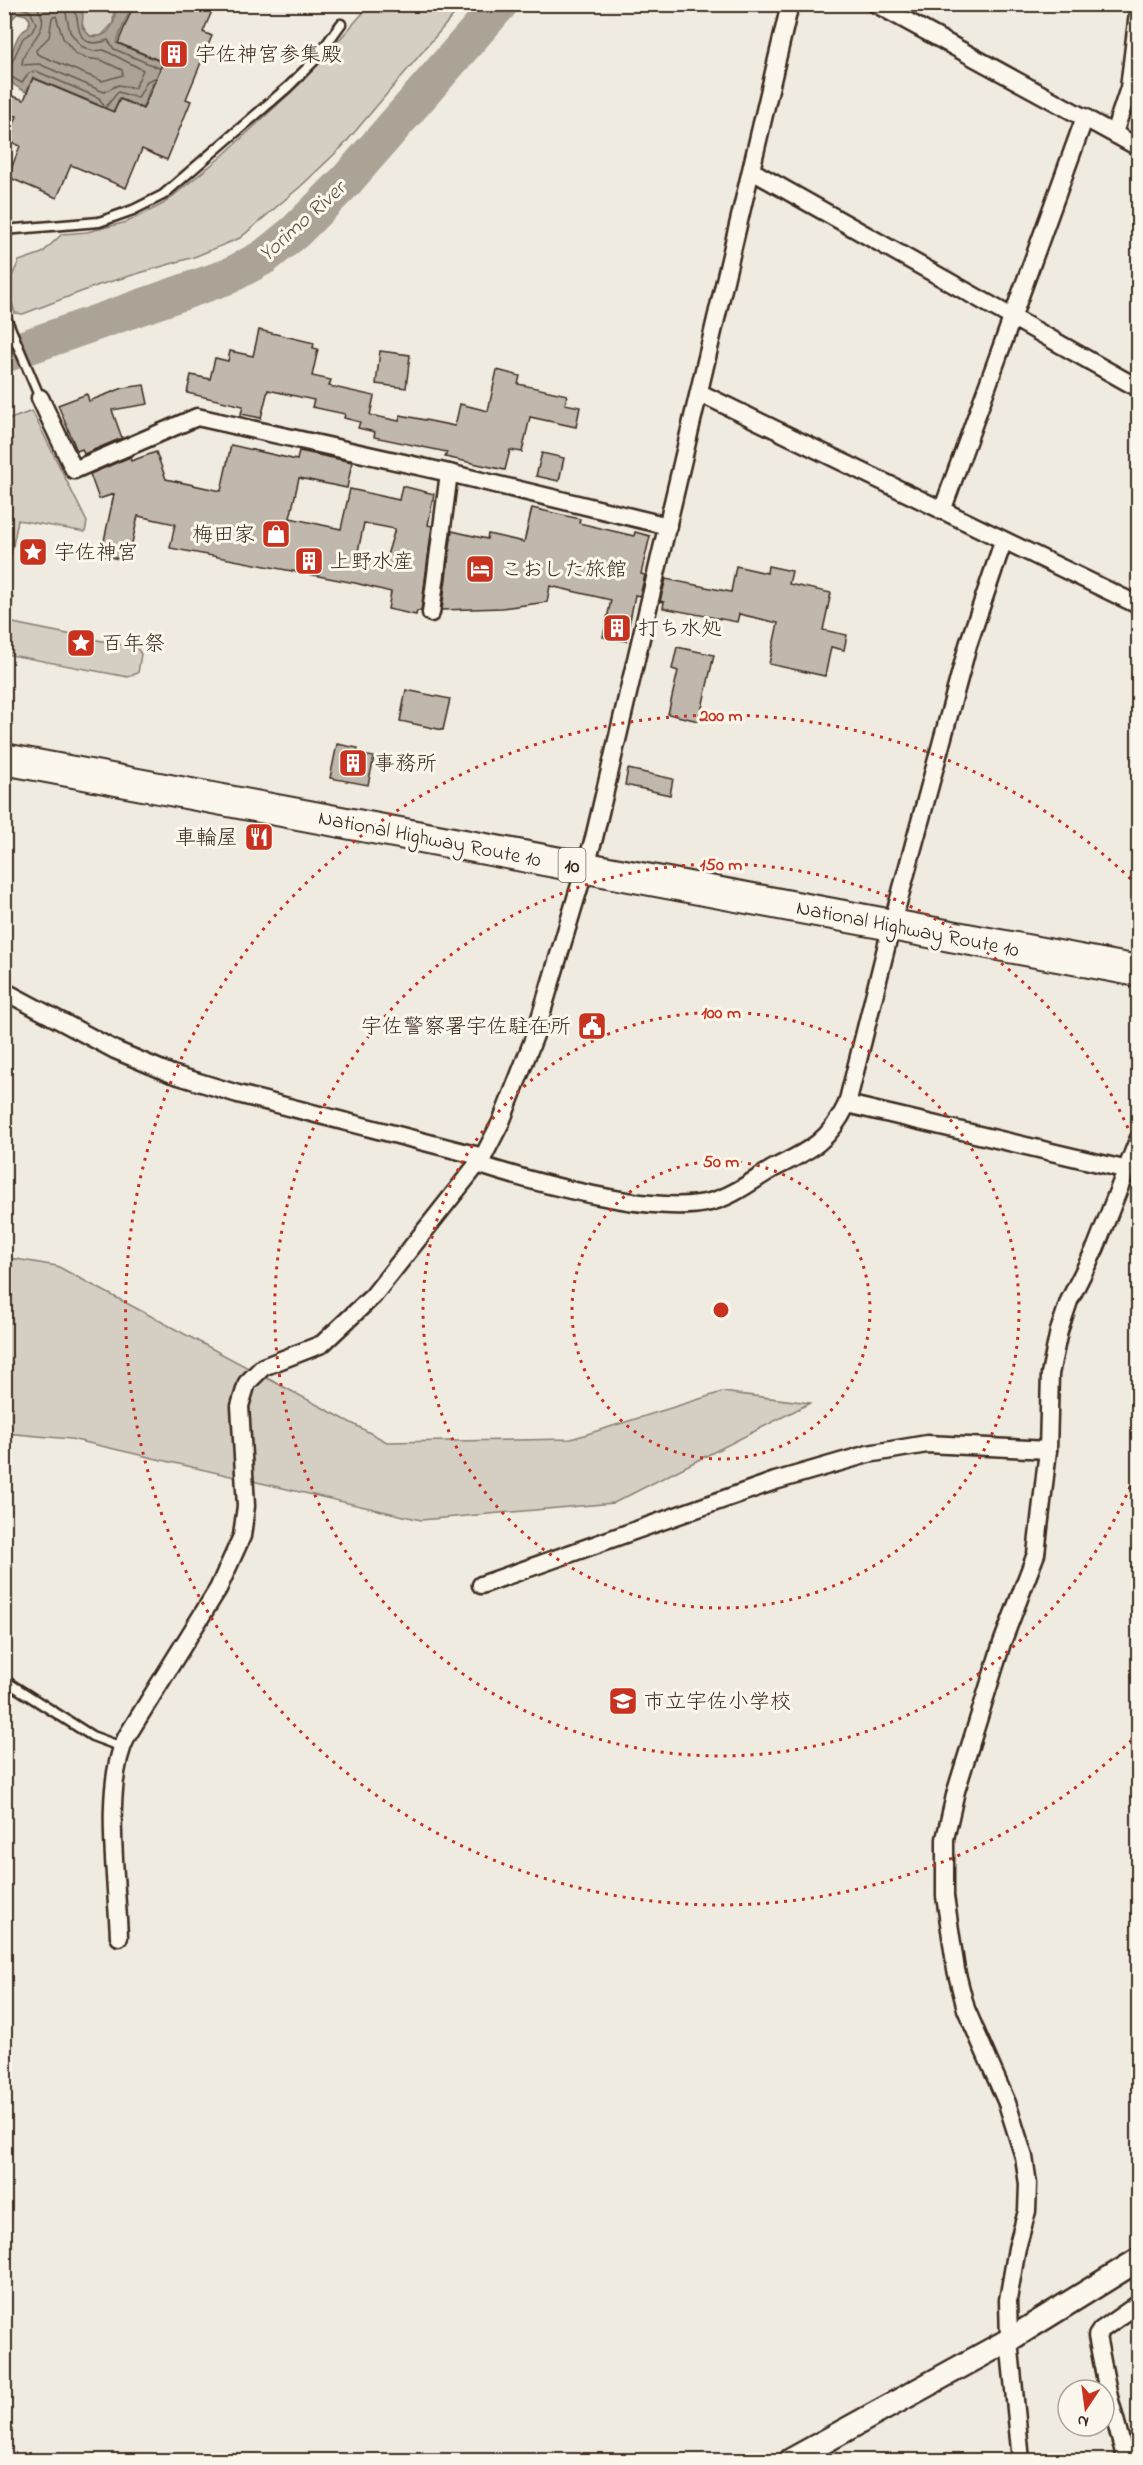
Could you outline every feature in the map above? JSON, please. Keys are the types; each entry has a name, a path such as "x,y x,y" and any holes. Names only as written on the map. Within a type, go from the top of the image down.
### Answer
{"highway":[{"name":"National Highway Route 10","path":"4,759 1138,971"}],"street":[{"path":"119,1937 113,1802 122,1747 218,1589 242,1536 246,1506 240,1406 247,1383 263,1367 311,1350 329,1339 373,1296 480,1160 501,1122 535,1035 586,868 790,4"},
{"path":"876,4 1138,147"},
{"path":"1114,133 1129,88 1138,13"},
{"path":"942,511 1085,117"},
{"path":"752,171 1138,388"},
{"path":"700,393 1003,542 1138,605"},
{"path":"38,395 74,470 198,417 449,473 668,526"},
{"path":"431,614 449,473"},
{"path":"4,991 116,1050 172,1074 238,1094 627,1201 681,1206 709,1202 731,1194 810,1150 826,1138 838,1123 847,1104 892,925 971,636 1003,542"},
{"path":"847,1104 1128,1170"},
{"path":"1021,2460 1009,2340 1008,2300 1017,2248 1027,2211 1025,2166 1006,2103 966,2009 949,1929 943,1867 945,1839 956,1791 1002,1643 1036,1554 1048,1450 1050,1374 1059,1331 1069,1301 1096,1247 1128,1170 1138,1140"},
{"path":"481,1585 775,1481 868,1454 927,1444 1048,1450"},
{"path":"791,2460 1009,2340 1138,2260"},
{"path":"1126,2460 1109,2397 1097,2336 1101,2330 1138,2304"}],"lane":[{"path":"4,230 99,222 163,195 288,87 315,60 341,24"},
{"path":"4,313 38,395"},
{"path":"4,1680 92,1736 122,1747"}],"shaded area":[{"path":"76,5 114,5 113,23 101,36 90,36 84,29"},
{"path":"370,5 462,5 342,147 301,186 240,238 194,257 99,285 23,314 15,313 7,287 19,261 42,253 62,234 87,232 127,222 163,204 221,157 300,84"},
{"path":"32,411 87,522 85,532 18,520 11,555 4,554 5,421"},
{"path":"7,592 13,597 9,619 13,623 137,648 141,654 138,673 128,677 5,654 4,593"},
{"path":"4,1257 57,1266 387,1442 571,1439 722,1392 810,1403 614,1503 421,1520 71,1439 5,1433"}],"water":[{"path":"8,5 76,5 83,14 82,27 90,36 97,36 111,28 115,17 114,5 132,5 116,43 168,65 159,86 152,84 142,108 119,98 106,127 90,121 97,104 33,77 26,92 8,80 6,71 17,38 28,28 30,20 26,15 18,13 11,20 8,28 5,27 5,12"}],"building":[{"path":"134,4 215,4 203,32 212,36 186,99 191,101 167,160 142,149 126,188 71,165 57,198 8,177 20,146 7,140 17,116 4,114 4,93 24,100 33,78 114,112 120,99 143,109 163,62 118,43"},
{"path":"259,330 314,343 313,348 318,349 312,376 331,380 329,386 374,396 370,415 399,421 400,415 455,426 460,404 488,411 497,370 520,376 518,384 567,395 565,404 580,407 576,427 530,417 522,452 510,450 505,470 445,457 447,452 374,437 375,432 358,428 360,422 344,418 345,414 312,407 314,400 268,390 261,418 241,414 243,406 187,393 191,375 210,379 215,358 228,361 230,351 253,356"},
{"path":"380,351 410,355 406,388 376,384"},
{"path":"144,385 148,404 112,410 122,438 84,454 82,449 77,451 58,405 87,394 89,401 123,388"},
{"path":"231,445 297,460 299,451 352,462 347,488 299,478 290,518 341,529 350,489 399,500 402,486 434,494 428,525 432,526 421,611 417,611 416,615 388,609 391,592 170,548 175,524 138,516 128,561 101,555 114,494 99,499 90,474 130,457 131,461 156,452 166,479 221,491","holes":["364,523 395,529 385,562 357,556"]},
{"path":"542,453 564,458 559,481 536,476"},
{"path":"532,508 580,519 579,523 634,536 635,532 650,536 641,574 645,575 640,596 635,595 626,641 603,637 611,600 550,586 547,602 502,608 442,610 452,531 487,539 488,534 524,542"},
{"path":"736,566 767,573 768,566 792,571 789,584 831,593 823,630 847,635 844,650 831,647 825,676 769,664 778,623 739,614 737,622 663,608 664,602 660,601 666,579 731,592"},
{"path":"677,647 714,655 699,721 668,714 678,671 672,669"},
{"path":"406,690 450,699 443,730 400,721"},
{"name":"事務所","path":"337,744 358,748 357,754 374,757 368,785 330,778"},
{"path":"628,769 673,779 670,795 625,785"}],"waterway":[{"name":"Yorimo River","path":"4,355 229,276 264,257 295,232 346,181 500,4"}],"place":[{"name":"宇佐神宮参集殿","path":"174,54"},
{"name":"梅田家","path":"276,534"},
{"name":"宇佐神宮","path":"33,552"},
{"name":"上野水産","path":"309,561"},
{"name":"こおした旅館","path":"480,569"},
{"name":"打ち水処","path":"617,628"},
{"name":"百年祭","path":"81,643"},
{"name":"事務所","path":"353,763"},
{"name":"車輪屋","path":"259,837"},
{"name":"宇佐警察署宇佐駐在所","path":"592,1026"},
{"name":"市立宇佐小学校","path":"623,1701"}]}
